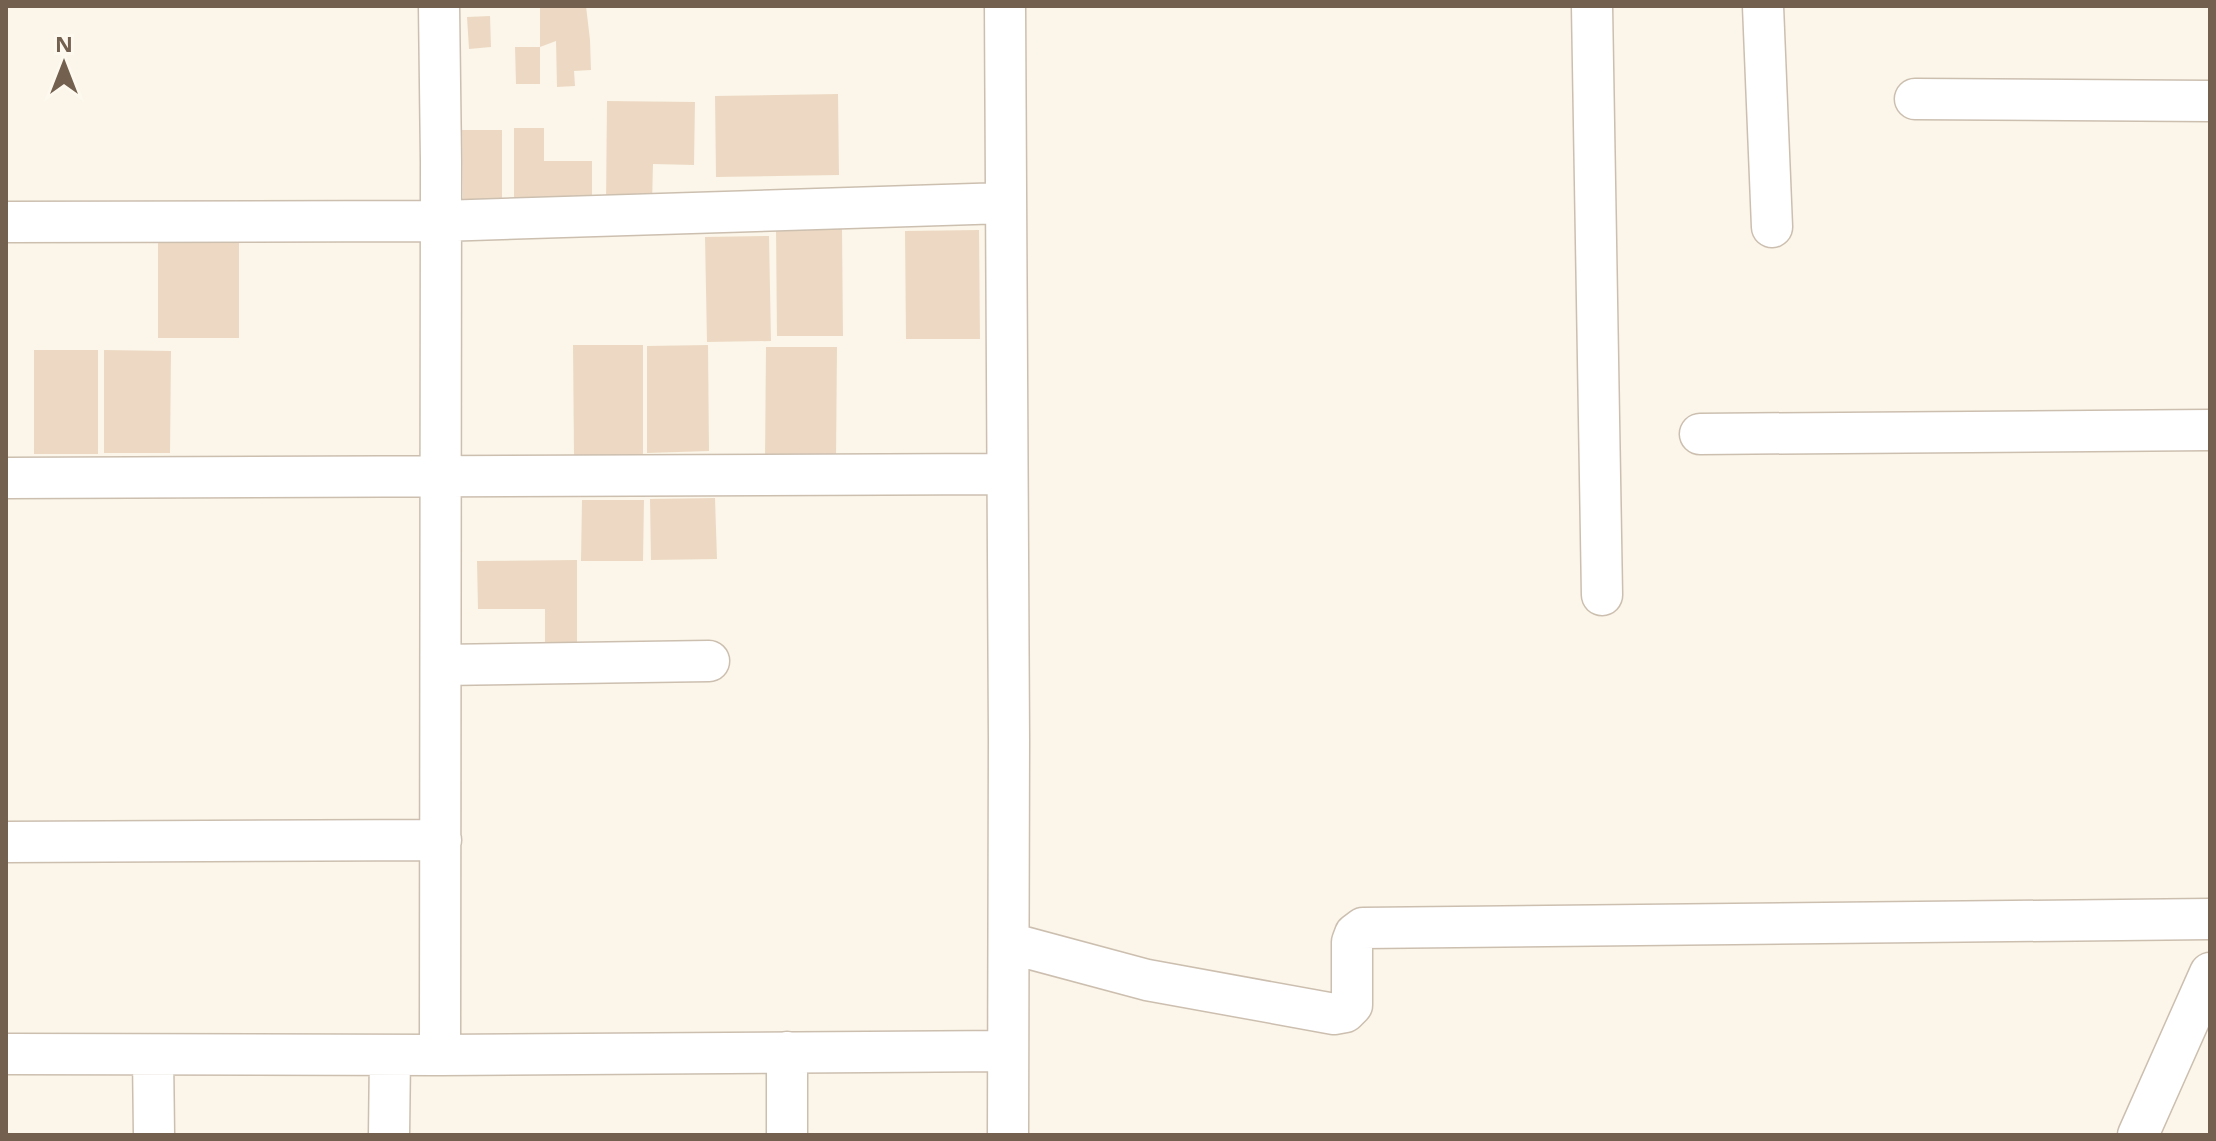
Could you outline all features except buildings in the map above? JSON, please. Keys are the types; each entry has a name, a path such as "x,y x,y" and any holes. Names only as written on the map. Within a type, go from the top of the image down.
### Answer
{"street":[{"path":"439,6 440,1055"},
{"path":"1005,6 1008,1135"},
{"path":"1592,6 1602,595"},
{"path":"1763,6 1772,227"},
{"path":"1915,99 2210,101"},
{"path":"6,222 441,221 1005,203"},
{"path":"1700,434 2210,430"},
{"path":"6,478 1007,474"},
{"path":"441,665 709,661"},
{"path":"6,842 441,840"},
{"path":"1009,943 1147,980 1334,1014 1345,1012 1352,1005 1352,942 1355,934 1363,928 2210,919"},
{"path":"2138,1135 2210,973"},
{"path":"6,1054 1008,1051"},
{"path":"787,1052 787,1135"},
{"path":"153,1055 154,1135"},
{"path":"389,1135 390,1055"}]}
